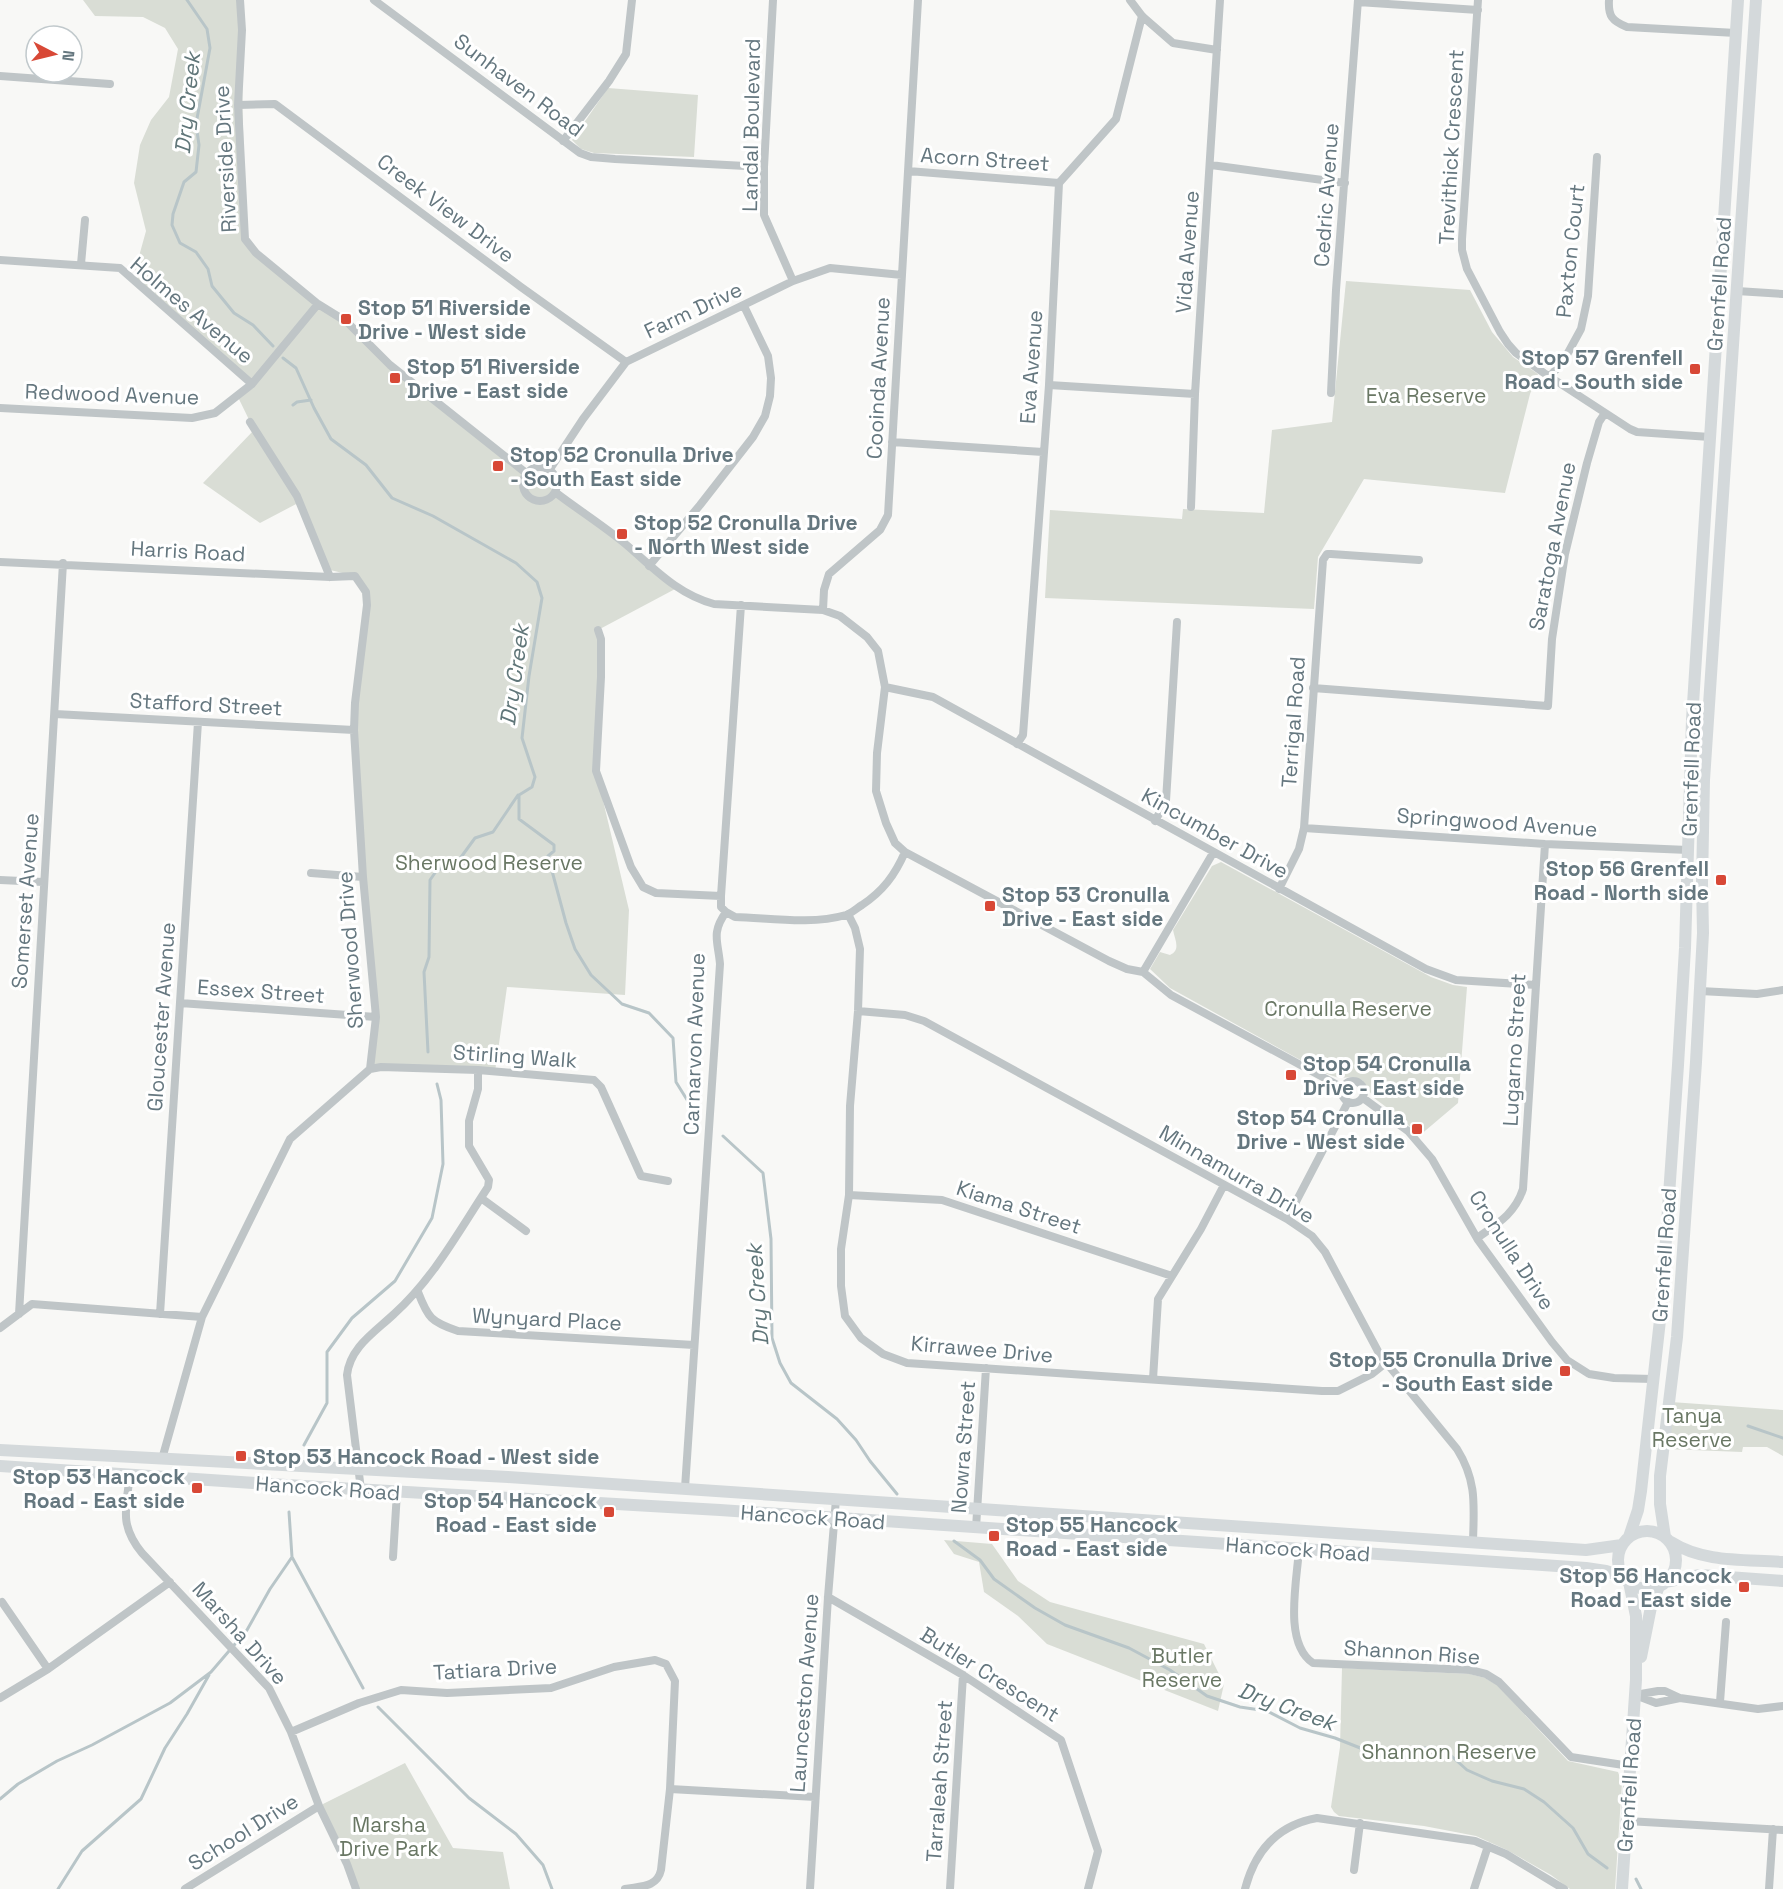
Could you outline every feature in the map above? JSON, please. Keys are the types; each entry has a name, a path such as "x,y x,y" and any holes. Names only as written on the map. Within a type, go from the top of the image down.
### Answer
{"main road":[{"name":"Grenfell Road","path":"1626,1541 1637,1514 1641,1491 1662,1299 1683,990 1692,720 1738,0"},
{"name":"Grenfell Road","path":"1667,1539 1660,1503 1660,1476 1680,1294 1700,991 1703,933 1704,780 1756,0"},
{"path":"1736,33 1754,35"},
{"path":"1719,289 1737,291"},
{"path":"1710,436 1727,438"},
{"path":"1683,990 1700,991"},
{"path":"1653,1379 1671,1380"},
{"name":"Hancock Road","path":"0,1450 685,1488 1587,1550 1626,1541"},
{"name":"Hancock Road","path":"0,1466 683,1508 1586,1568 1599,1569 1627,1580"},
{"path":"683,1508 685,1488"},
{"path":"1783,1562 1701,1556 1683,1550 1657,1532 1647,1531 1638,1532 1626,1541 1618,1562 1627,1580 1644,1588 1700,1575 1783,1581"},
{"path":"1662,1584 1672,1574 1676,1563 1675,1552 1667,1539"},
{"name":"Grenfell Road","path":"1622,1889 1636,1680 1636,1616 1627,1580"},
{"name":"Grenfell Road","path":"1636,1680 1651,1607 1662,1584"}],"street":[{"name":"Riverside Drive","path":"240,0 242,30 238,105 245,239 256,253 318,304 347,322 390,365 526,473"},
{"name":"Sunhaven Road","path":"374,0 580,153 591,157 764,167"},
{"path":"563,141 609,81 626,54 632,0"},
{"name":"Landal Boulevard","path":"773,0 764,167 764,215 793,281"},
{"name":"Cooinda Avenue","path":"823,610 824,590 829,574 880,530 888,515 918,0"},
{"path":"1130,0 1142,16 1173,43 1216,50"},
{"name":"Vida Avenue","path":"1191,507 1195,394 1220,0"},
{"path":"1609,0 1608,13 1613,20 1627,27 1736,33"},
{"path":"1358,1 1478,5"},
{"name":"Cedric Avenue","path":"1331,393 1336,290 1358,1"},
{"name":"Trevithick Crescent","path":"1478,5 1462,250 1467,269 1500,332 1516,353 1637,432 1710,436"},
{"path":"1059,183 1116,119 1142,16"},
{"path":"0,76 110,84"},
{"name":"Creek View Drive","path":"238,105 275,104 626,362"},
{"name":"Paxton Court","path":"1550,376 1563,362 1581,329 1588,296 1597,157"},
{"path":"1211,165 1345,183"},
{"name":"Acorn Street","path":"908,171 1059,183"},
{"name":"Eva Avenue","path":"1017,744 1023,735 1030,666 1049,385 1059,183"},
{"path":"81,264 86,220"},
{"name":"Holmes Avenue","path":"0,260 120,268 252,384"},
{"name":"Farm Drive","path":"550,469 583,419 626,362 793,281 830,268 902,275"},
{"path":"1737,291 1783,294"},
{"name":"Redwood Avenue","path":"0,408 192,418 215,414 252,384 318,304"},
{"path":"649,566 714,488 753,437 765,416 770,396 771,378 768,356 744,306"},
{"path":"1049,385 1195,394"},
{"name":"Saratoga Avenue","path":"1313,688 1548,706 1552,639 1565,554 1587,463 1599,422 1605,413"},
{"path":"250,422 297,496 330,577"},
{"path":"892,442 1043,452"},
{"path":"535,467 550,469 556,477 555,492 545,501 532,500 522,485 526,473 535,467"},
{"path":"555,492 622,542 677,588 700,600 714,604 823,610 840,616 867,637 878,651 885,687 877,753 876,791 895,843 904,852 1109,961 1127,969 1143,972 1171,995 1343,1088"},
{"name":"Terrigal Road","path":"1279,889 1299,849 1304,828 1323,560 1327,554 1419,560"},
{"name":"Harris Road","path":"0,562 63,563 330,577 355,576 366,592"},
{"name":"Somerset Avenue","path":"19,1314 63,563"},
{"name":"Sherwood Drive","path":"366,592 367,605 354,730 375,1017 370,1069"},
{"path":"741,605 722,907 735,917 797,919 827,918 848,914 874,897 892,879 904,852"},
{"path":"1155,821 1166,801 1177,622"},
{"path":"598,630 602,639 596,771 631,867 643,887 657,893 721,896"},
{"name":"Kincumber Drive","path":"885,687 933,698 1213,854 1426,969 1456,980 1536,985"},
{"name":"Stafford Street","path":"55,714 354,730"},
{"name":"Gloucester Avenue","path":"160,1314 198,722"},
{"name":"Springwood Avenue","path":"1304,828 1545,844 1688,850"},
{"name":"Lugarno Street","path":"1477,1238 1507,1217 1514,1209 1523,1189 1545,844"},
{"path":"1143,972 1213,854"},
{"path":"311,873 363,877"},
{"path":"0,880 43,882"},
{"name":"Carnarvon Avenue","path":"685,1488 720,975 716,931 726,912"},
{"name":"Kirrawee Drive","path":"848,914 855,928 860,949 858,1011 850,1106 849,1195 841,1249 841,1286 845,1316 861,1338 883,1354 907,1363 1338,1391 1372,1374 1387,1362"},
{"path":"1700,991 1757,994 1783,990"},
{"name":"Essex Street","path":"180,1003 375,1017"},
{"name":"Minnamurra Drive","path":"858,1011 905,1015 924,1021 1224,1185 1312,1236 1324,1252 1371,1339 1457,1449 1466,1464 1474,1492 1473,1541"},
{"name":"Stirling Walk","path":"370,1069 381,1066 478,1070 594,1080 600,1087 641,1176 668,1181"},
{"path":"162,1459 202,1317 290,1139 370,1069"},
{"path":"362,1490 347,1374 348,1366 360,1345 418,1292 488,1187 489,1180 469,1146 469,1121 478,1089 478,1070"},
{"path":"1352,1081 1358,1082 1364,1092 1363,1098 1359,1102 1348,1102 1342,1093 1343,1088 1352,1081"},
{"name":"Cronulla Drive","path":"1363,1098 1395,1120 1420,1145 1445,1180 1477,1238 1552,1342 1578,1368 1601,1377 1653,1379"},
{"path":"1287,1220 1348,1102"},
{"path":"1153,1379 1158,1299 1224,1185"},
{"name":"Kiama Street","path":"849,1195 942,1200 1172,1276"},
{"path":"481,1198 526,1230"},
{"name":"Wynyard Place","path":"418,1292 426,1314 442,1326 458,1331 694,1345"},
{"path":"0,1328 32,1304 202,1317"},
{"name":"Nowra Street","path":"976,1528 986,1368"},
{"name":"Marsha Drive","path":"130,1475 125,1523 134,1543 269,1688 291,1732 319,1806 347,1864 356,1889"},
{"path":"393,1557 397,1492"},
{"name":"Launceston Avenue","path":"810,1889 836,1499"},
{"name":"Shannon Rise","path":"1299,1550 1295,1635 1304,1657 1313,1663 1470,1670 1486,1674 1499,1682 1571,1757 1630,1766"},
{"path":"0,1698 48,1669 170,1582"},
{"name":"Butler Crescent","path":"828,1597 963,1675 1061,1740 1098,1851 1088,1889"},
{"path":"2,1602 48,1669"},
{"path":"1720,1702 1726,1622"},
{"name":"Tatiara Drive","path":"291,1732 359,1703 401,1690 447,1693 551,1688 614,1668 655,1660 666,1664 675,1681 670,1789 659,1878 652,1884 625,1889"},
{"name":"Tarraleah Street","path":"950,1889 963,1675"},
{"path":"1635,1695 1665,1691 1680,1698 1758,1709 1783,1706"},
{"path":"670,1789 815,1797"},
{"name":"School Drive","path":"185,1889 319,1806"},
{"path":"1245,1889 1257,1858 1278,1834 1301,1821 1317,1818 1475,1840 1515,1858 1564,1889"},
{"path":"1627,1821 1783,1830"},
{"path":"1354,1870 1360,1823"},
{"path":"1769,1889 1773,1829"},
{"path":"1474,1889 1488,1846"}],"green space":[{"name":"Sherwood Reserve","path":"83,0 237,0 241,16 245,239 318,304 346,319 419,388 610,533 677,588 598,630 596,771 629,910 625,995 507,987 495,1072 370,1069 376,1017 354,730 367,605 355,576 326,569 300,502 260,523 203,483 254,430 237,395 251,384 133,278 146,231 134,183 140,145 151,120 169,97 178,49 165,28 143,17 95,16"},
{"path":"608,88 698,95 694,157 594,153 581,149 572,140"},
{"name":"Eva Reserve","path":"1346,281 1470,290 1492,332 1513,357 1538,374 1530,394 1505,493 1364,479 1318,557 1314,609 1045,598 1050,510 1182,519 1183,509 1264,513 1272,430 1332,422"},
{"name":"Cronulla Reserve","path":"1221,862 1431,977 1453,985 1467,987 1458,1103 1419,1136 1401,1118 1374,1098 1362,1080 1353,1077 1339,1078 1324,1073 1170,988 1150,969 1160,952 1170,955 1175,950 1173,930 1212,866"},
{"name":"Tanya Reserve","path":"1671,1402 1783,1410 1783,1456 1767,1447 1743,1447 1742,1452 1666,1449"},
{"name":"Butler Reserve","path":"944,1540 992,1544 1018,1581 1050,1602 1204,1644 1224,1684 1218,1711 1047,1644 1018,1616 984,1592 979,1562 954,1554"},
{"name":"Shannon Reserve","path":"1342,1668 1470,1674 1485,1678 1497,1685 1568,1761 1618,1772 1622,1783 1615,1889 1570,1889 1551,1875 1507,1850 1476,1836 1424,1826 1339,1816 1334,1812 1331,1807 1340,1747"},
{"name":"Marsha Drive Park","path":"405,1763 453,1848 503,1852 510,1889 356,1889 319,1806"}],"waterway":[{"name":"Dry Creek","path":"187,0 207,29 210,48 196,124 199,145 196,172 184,182 173,214 172,225 180,243 196,252 208,269 212,286 234,313 253,325 273,346"},
{"name":"Dry Creek","path":"283,358 296,368 331,439 366,465 392,498 433,516 516,563 537,582 542,598 529,676 522,738 535,777 532,787 519,795 519,819 554,845 554,851 548,856 566,923 575,949 591,975 622,1004 649,1013 673,1038 676,1082 694,1111"},
{"path":"293,405 297,402 311,400"},
{"path":"428,1052 424,972 429,957 430,880 437,870 456,864 475,838 493,832 518,795"},
{"path":"304,1445 327,1403 327,1352 352,1318 395,1281 432,1218 443,1164 441,1100 437,1084"},
{"name":"Dry Creek","path":"723,1136 763,1173 771,1239 772,1338 780,1363 791,1383 837,1419 856,1440 897,1494"},
{"path":"1748,1426 1783,1438"},
{"path":"289,1512 292,1557 363,1688"},
{"name":"Dry Creek","path":"954,1541 980,1560 994,1579 1035,1608 1065,1625 1129,1648 1170,1670 1207,1696 1240,1707 1267,1711 1300,1728 1335,1738 1383,1757 1403,1759 1417,1749 1433,1747 1447,1752 1467,1770 1492,1781 1524,1789 1544,1802 1573,1828 1588,1854 1607,1868"},
{"path":"0,1799 18,1784 57,1761 170,1703 211,1672 247,1630 270,1589 292,1557"},
{"path":"58,1889 82,1851 141,1799 165,1748 209,1675"},
{"path":"378,1707 469,1798 516,1834 543,1865 552,1889"},
{"name":"Dry Creek","path":"1636,1879 1641,1889"}],"place":[{"name":"Stop 51 Riverside Drive - West side","path":"346,319"},
{"name":"Stop 57 Grenfell Road - South side","path":"1695,369"},
{"name":"Stop 51 Riverside Drive - East side","path":"395,378"},
{"name":"Stop 52 Cronulla Drive - South East side","path":"498,466"},
{"name":"Stop 52 Cronulla Drive - North West side","path":"622,534"},
{"name":"Stop 56 Grenfell Road - North side","path":"1721,880"},
{"name":"Stop 53 Cronulla Drive - East side","path":"990,906"},
{"name":"Stop 54 Cronulla Drive - East side","path":"1291,1075"},
{"name":"Stop 54 Cronulla Drive - West side","path":"1417,1129"},
{"name":"Stop 55 Cronulla Drive - South East side","path":"1565,1371"},
{"name":"Stop 53 Hancock Road - West side","path":"241,1456"},
{"name":"Stop 53 Hancock Road - East side","path":"197,1488"},
{"name":"Stop 54 Hancock Road - East side","path":"609,1512"},
{"name":"Stop 55 Hancock Road - East side","path":"994,1536"},
{"name":"Stop 56 Hancock Road - East side","path":"1744,1587"}]}
